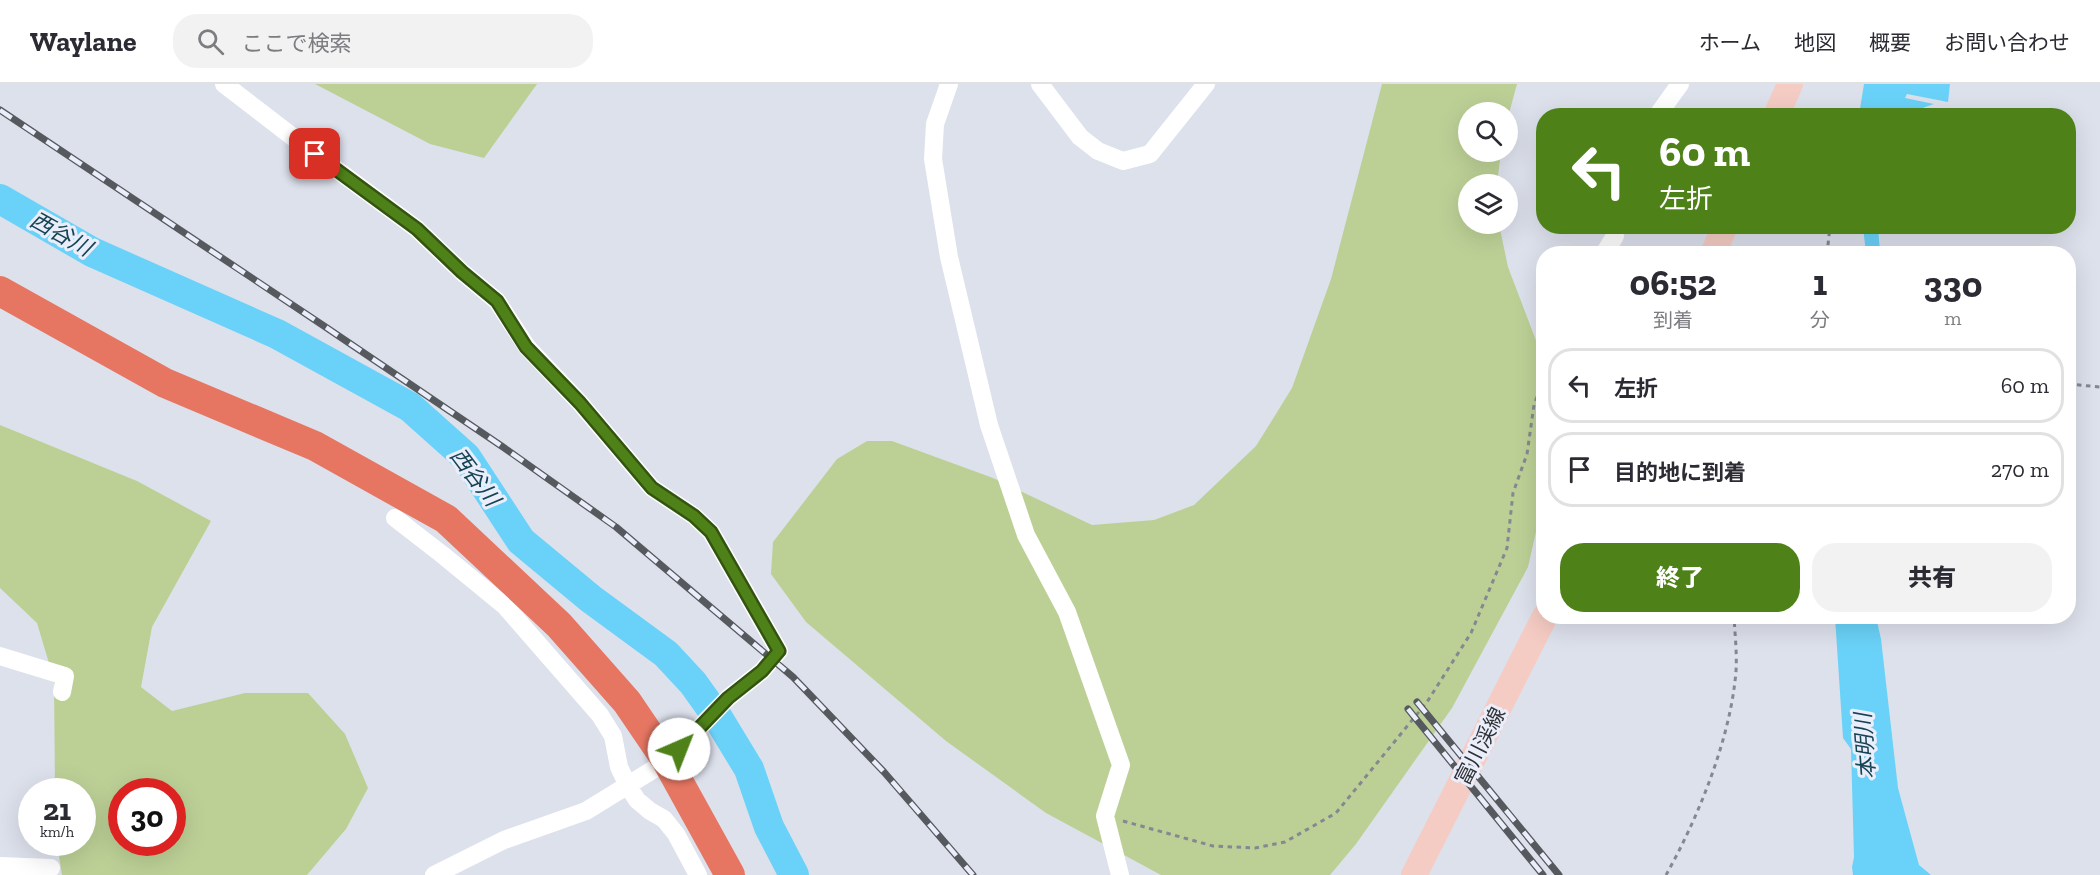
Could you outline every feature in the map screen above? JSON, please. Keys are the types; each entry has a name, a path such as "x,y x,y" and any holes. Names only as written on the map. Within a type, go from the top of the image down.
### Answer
{"highway":[{"path":"0,291 165,383 315,446 446,519 559,625 627,702 667,761 730,875"}],"main road":[{"path":"1780,108 1790,84"},
{"name":"富川渓線","path":"1414,875 1541,624"}],"street":[{"path":"224,84 417,229 462,272 497,301 526,347 580,403 652,488 694,516 711,532 779,651 751,681 728,698 667,761 586,811 504,840 434,875"},
{"path":"949,84 935,124 933,159 949,258 989,425 1026,536 1067,612 1121,765 1105,816 1120,875"},
{"path":"1040,84 1080,137 1098,151 1123,161 1150,154 1206,84"},
{"path":"1663,108 1680,84"},
{"path":"395,518 505,606 600,715 613,736 619,767 628,786 637,800 664,819 676,834 698,875"},
{"path":"0,656 66,676"},
{"path":"0,866 51,868"}],"path":[{"path":"2076,385 2100,387"},
{"path":"1105,816 1213,846 1255,848 1285,842 1336,813 1427,702 1471,633 1507,548 1513,493 1527,454 1536,399"},
{"path":"1666,875 1709,782 1724,736 1735,680 1734,624"}],"green space":[{"path":"315,84 537,84 484,158 430,144"},
{"path":"1382,84 1517,84 1512,102 1458,102 1458,162 1500,162 1498,174 1458,174 1458,234 1501,234 1508,267 1536,341 1536,532 1528,567 1452,708 1356,844 1330,875 1161,875 1046,813 946,741 806,622 771,574 773,542 837,459 867,441 892,441 993,478 1092,525 1154,520 1194,505 1256,446 1292,388 1331,279"},
{"path":"0,425 137,481 211,521 152,627 141,687 172,711 245,693 308,693 345,734 368,788 346,829 307,875 62,875 59,856 96,856 96,778 55,778 54,680 37,623 0,588"}],"water":[{"path":"1864,84 1950,84 1948,102 1907,94 1905,98 1934,104 1922,108 1860,108"},
{"path":"1864,234 1879,234 1879,246 1865,246"},
{"name":"本明川","path":"1835,624 1878,624 1898,788 1919,865 1931,875 1853,875 1851,749 1843,738"}],"waterway":[{"name":"西谷川","path":"0,199 92,252 277,334 410,407 466,457 521,541 591,599 666,654 693,683 718,718 749,769 769,827 794,875"}],"railway":[{"path":"0,110 503,447 616,527 793,677 884,772 973,875"},
{"path":"1417,702 1559,875"},
{"path":"1408,709 1543,875"}],"route":[{"path":"315,154 417,229 462,272 497,301 526,347 580,403 652,488 694,516 711,532 779,651 762,671 728,698 679,749"}]}
